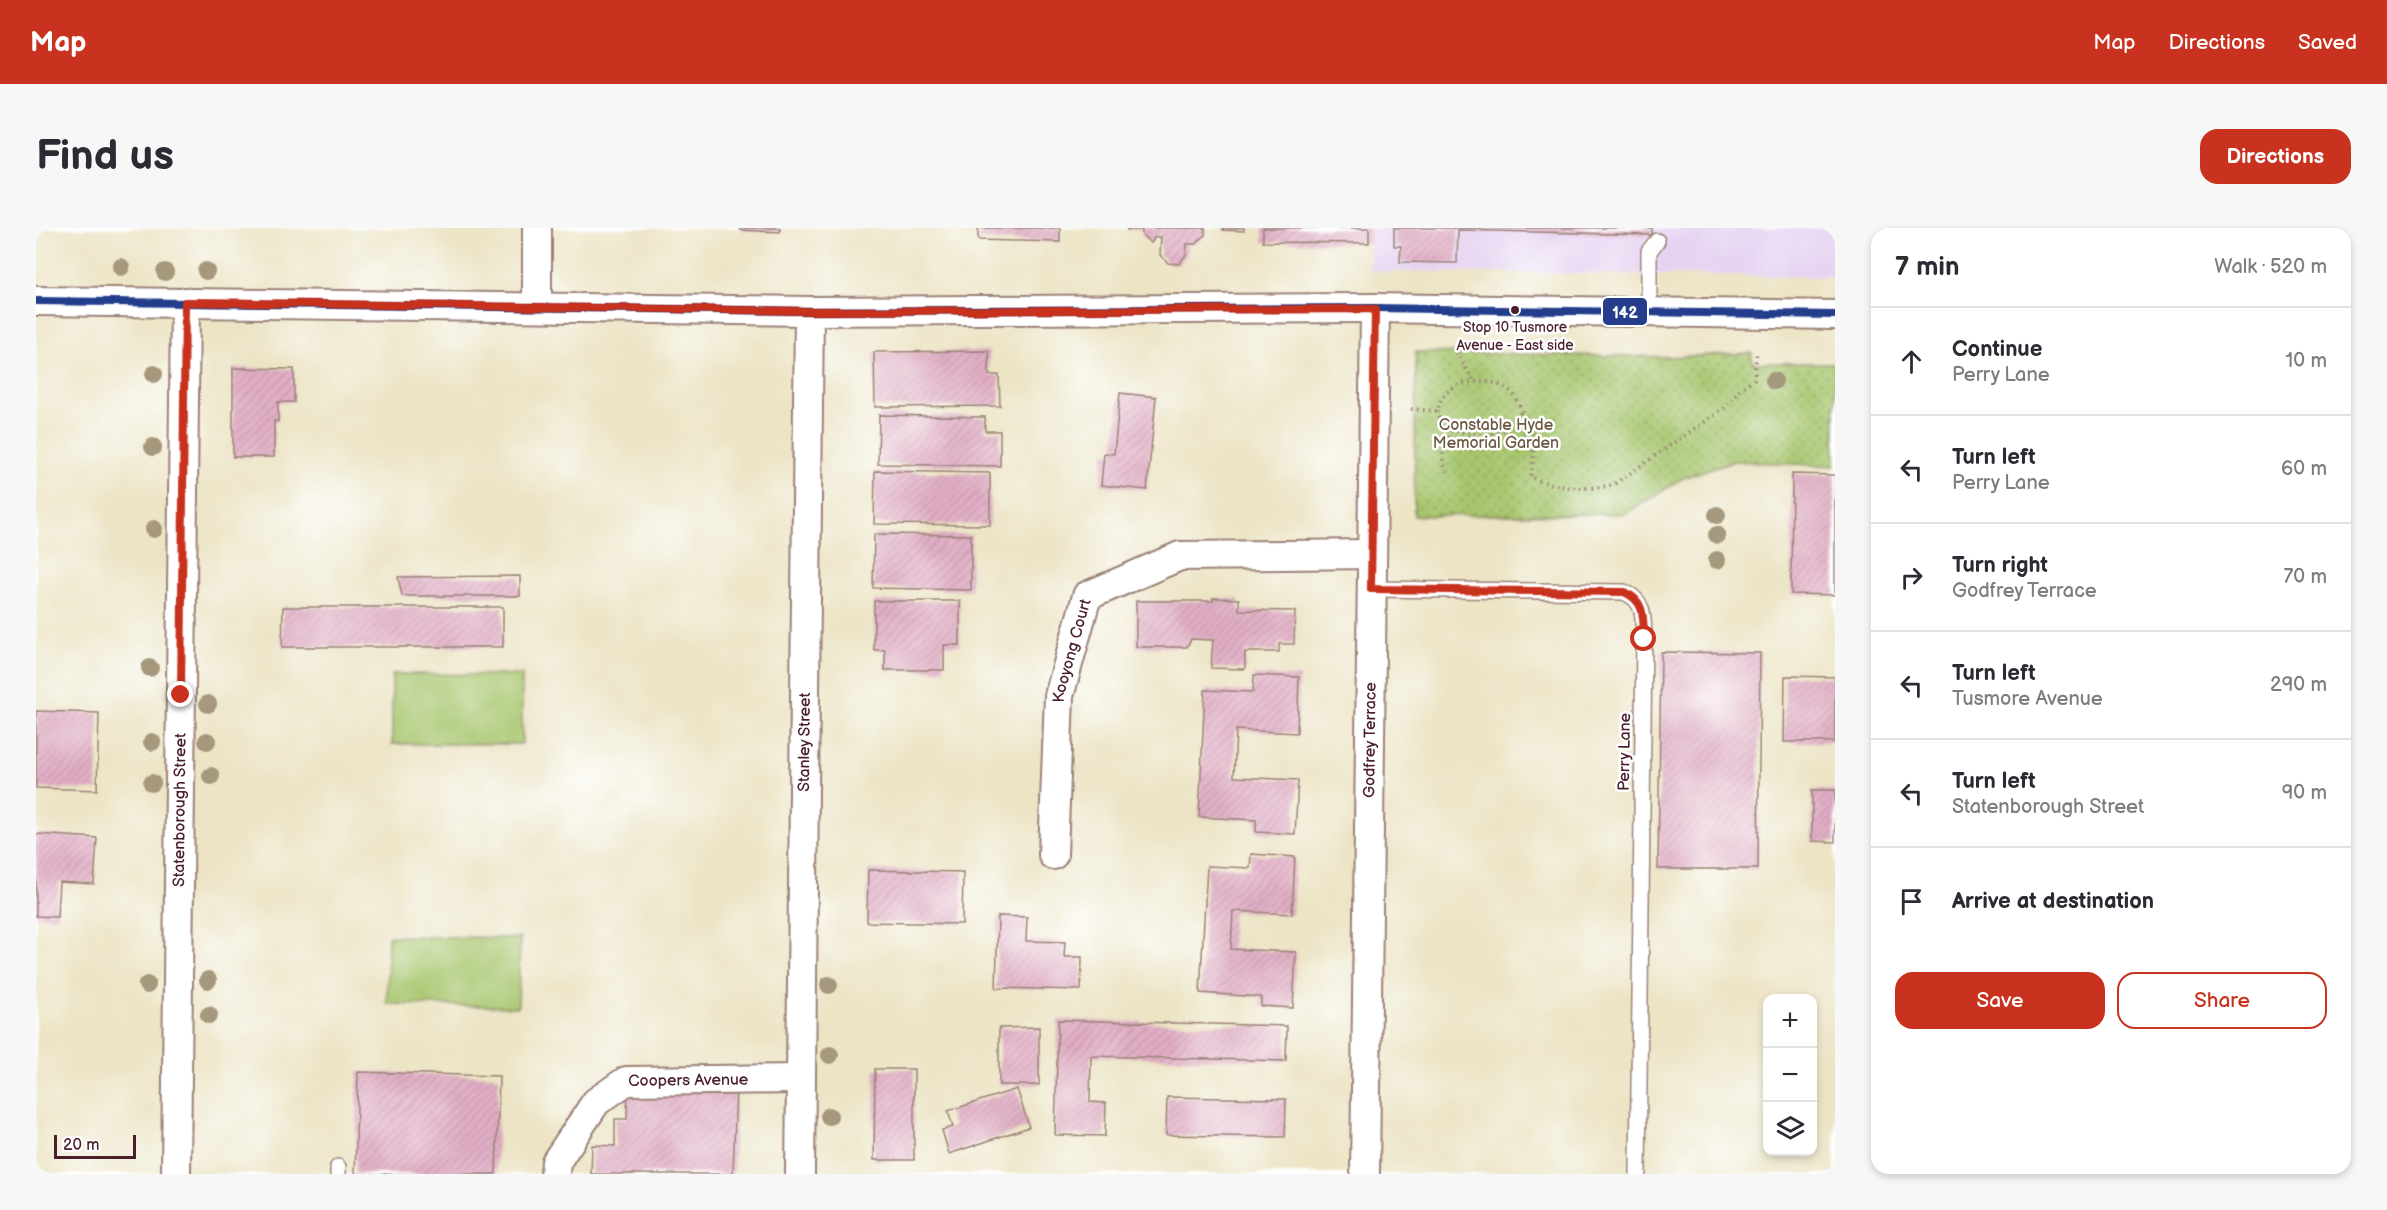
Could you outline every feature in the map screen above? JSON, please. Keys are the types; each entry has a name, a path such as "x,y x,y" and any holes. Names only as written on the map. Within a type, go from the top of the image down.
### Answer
{"street":[{"path":"537,228 537,306"},
{"path":"36,300 809,311 1375,309 1835,315"},
{"name":"Statenborough Street","path":"176,1174 185,302"},
{"name":"Godfrey Terrace","path":"1365,1174 1375,309"},
{"name":"Stanley Street","path":"800,1174 809,311"},
{"name":"Kooyong Court","path":"1053,855 1059,696 1087,596 1180,556 1372,554"},
{"name":"Coopers Avenue","path":"555,1174 556,1162 596,1102 626,1081 801,1079"}],"lane":[{"path":"1649,312 1649,251 1657,241"},
{"name":"Perry Lane","path":"1371,589 1624,592 1634,596 1640,603 1644,639 1638,1174"}],"path":[{"path":"1454,347 1474,382"},
{"path":"1521,408 1518,421 1507,431 1489,434 1452,431 1440,423 1437,411 1442,399 1450,391 1474,382 1488,382 1503,386 1514,395 1521,408 1530,427 1535,446 1530,477 1545,483 1568,487 1597,488 1613,485 1726,407 1739,390 1754,379 1757,350"},
{"path":"1411,410 1437,411"},
{"path":"1447,472 1442,462 1442,451 1452,431"}],"shaded area":[{"path":"1370,228 1835,228 1835,277 1370,271"}],"green space":[{"name":"Constable Hyde Memorial Garden","path":"1416,352 1671,357 1752,353 1752,363 1835,363 1835,466 1732,461 1683,478 1625,514 1414,516"},
{"path":"392,674 522,675 522,744 392,744"},
{"path":"388,936 520,938 518,1007 387,1004"}],"building":[{"path":"740,228 780,228 780,232 740,230"},
{"path":"978,228 1060,228 1060,242 978,240"},
{"path":"1127,228 1205,228 1205,235 1196,244 1187,244 1186,255 1179,264 1168,263 1160,255 1161,237 1155,237 1151,243 1142,235 1142,230 1127,230"},
{"path":"1223,228 1244,228 1244,231 1223,230"},
{"path":"1263,228 1369,228 1369,243 1263,242"},
{"path":"1394,228 1652,228 1652,235 1458,230 1457,263 1400,262 1401,246 1394,246"},
{"path":"989,351 989,375 999,375 1000,406 875,407 874,352"},
{"path":"233,368 294,369 294,402 278,402 278,421 274,421 274,457 233,457"},
{"path":"1120,393 1156,397 1147,490 1101,485 1104,453 1114,454"},
{"path":"879,415 985,417 985,431 1000,431 1000,466 878,464"},
{"path":"875,471 990,473 990,525 874,524"},
{"path":"1792,474 1835,475 1835,595 1791,594"},
{"path":"874,534 971,535 971,590 873,588"},
{"path":"520,576 520,596 402,596 398,577"},
{"path":"1213,598 1239,599 1239,610 1295,611 1294,644 1279,644 1279,652 1245,652 1245,669 1211,668 1213,640 1191,639 1187,647 1136,647 1136,601 1213,601"},
{"path":"874,601 960,601 960,645 944,645 944,670 885,670 885,650 874,650"},
{"path":"283,607 503,607 503,647 282,647"},
{"path":"1661,652 1760,653 1758,869 1658,869"},
{"path":"1254,675 1299,677 1297,733 1236,730 1234,777 1298,780 1295,834 1256,832 1256,820 1199,817 1205,690 1253,692"},
{"path":"1785,676 1835,677 1835,742 1784,742"},
{"path":"36,711 99,713 97,790 36,788"},
{"path":"1812,790 1835,790 1835,842 1812,841"},
{"path":"36,834 97,838 94,884 59,882 57,917 36,916"},
{"path":"1251,854 1295,857 1292,914 1233,911 1231,949 1296,952 1293,1008 1261,1006 1261,997 1200,993 1207,866 1250,868"},
{"path":"868,870 963,872 962,924 867,922"},
{"path":"998,916 1027,917 1026,941 1065,942 1064,957 1082,957 1081,990 996,988"},
{"path":"1058,1020 1287,1026 1286,1061 1091,1056 1090,1102 1106,1103 1105,1136 1055,1135"},
{"path":"1039,1027 1039,1085 999,1085 999,1028"},
{"path":"875,1069 914,1069 914,1160 874,1160"},
{"path":"358,1072 499,1076 496,1174 355,1174"},
{"path":"628,1085 736,1088 733,1174 591,1174 592,1145 615,1146 615,1119 627,1119"},
{"path":"1017,1089 1029,1127 949,1154 942,1130 953,1127 948,1111"},
{"path":"1167,1097 1286,1099 1285,1137 1166,1135"}],"transit line":[{"name":"142","path":"36,301 809,311 1375,308 1835,315"}],"place":[{"name":"Stop 10 Tusmore Avenue - East side","path":"1515,310"}],"route":[{"path":"181,695 185,302 809,311 1375,309 1371,589 1624,592 1634,596 1640,603 1644,639"}]}
